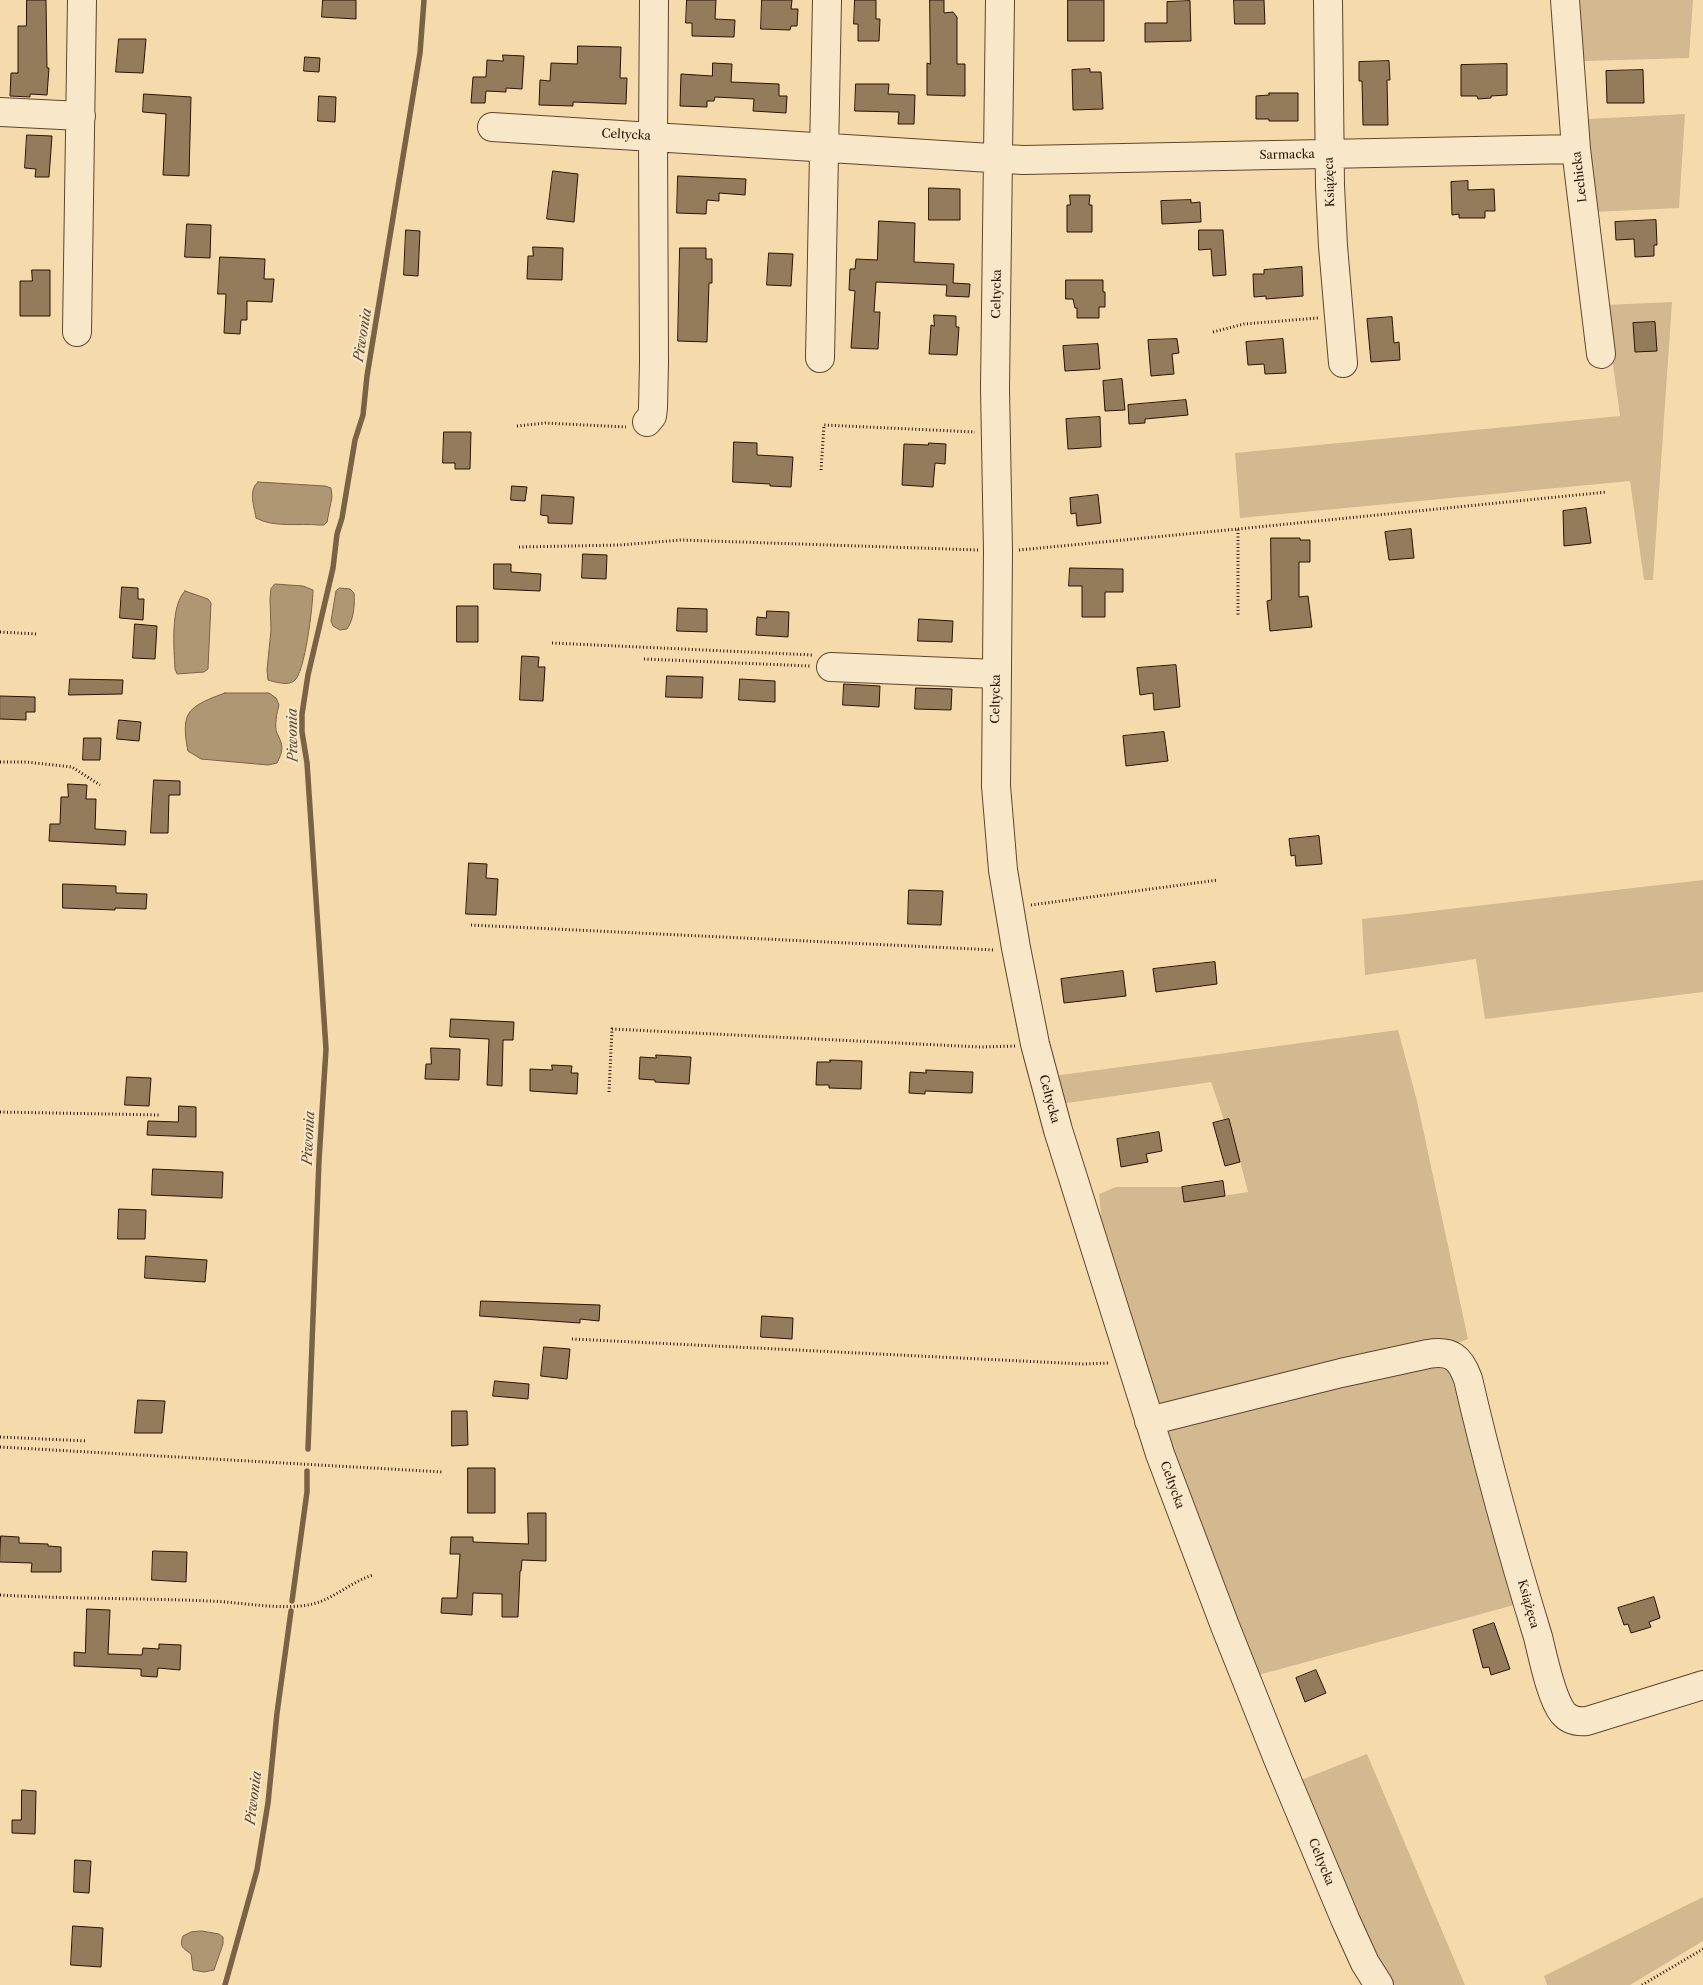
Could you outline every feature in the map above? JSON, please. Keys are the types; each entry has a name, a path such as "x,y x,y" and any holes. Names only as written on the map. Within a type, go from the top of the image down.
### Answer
{"street":[{"path":"77,332 82,0"},
{"path":"648,422 652,416 653,408 654,372 654,0"},
{"path":"820,358 827,0"},
{"name":"Celtycka","path":"1000,0 995,388 998,551 996,786 998,831 1008,908 1035,1044 1064,1152 1149,1421 1186,1524 1278,1759 1345,1919 1379,1985"},
{"name":"Książęca","path":"1328,0 1329,154 1332,246 1343,363"},
{"name":"Lechicka","path":"1565,0 1576,149 1601,354"},
{"path":"0,112 81,116"},
{"name":"Celtycka","path":"492,127 999,158"},
{"name":"Sarmacka","path":"999,158 1053,160 1576,149"},
{"path":"825,661 996,674"},
{"name":"Książęca","path":"1149,1421 1332,1375 1436,1352 1451,1355 1458,1359 1468,1379 1497,1495 1526,1598 1555,1695 1564,1714 1571,1719 1587,1722 1703,1686"}],"path":[{"path":"1213,332 1244,324 1339,316"},
{"path":"517,426 545,423 634,427 648,422"},
{"path":"821,470 824,425 996,433"},
{"path":"519,547 620,545 681,540 1015,551 1608,492"},
{"path":"1238,529 1238,615"},
{"path":"0,632 36,634"},
{"path":"552,643 825,661"},
{"path":"644,659 825,661"},
{"path":"0,762 26,762 72,767 100,785"},
{"path":"1008,908 1218,880"},
{"path":"471,926 978,950 1016,948"},
{"path":"609,1092 612,1029 980,1047 1035,1044"},
{"path":"0,1112 160,1116"},
{"path":"572,1339 1083,1364 1131,1361"},
{"path":"0,1437 87,1441"},
{"path":"0,1446 443,1472"},
{"path":"0,1595 211,1601 294,1606 310,1604 325,1599 363,1578 373,1575"},
{"path":"1642,1985 1703,1949"}],"shaded area":[{"path":"1580,0 1693,0 1689,58 1583,61"},
{"path":"1685,114 1679,208 1594,212 1588,119"},
{"path":"1672,302 1653,580 1644,580 1630,481 1240,518 1235,453 1620,416 1605,305"},
{"path":"258,482 325,486 331,488 332,497 327,522 324,525 279,524 256,518 252,494"},
{"path":"275,584 303,586 313,590 310,623 302,666 294,681 288,683 268,680 267,670 271,630 270,599 271,589"},
{"path":"340,588 350,589 354,593 354,602 353,616 347,629 340,630 333,626 331,621 336,591"},
{"path":"185,591 208,599 211,603 208,669 204,672 177,674 174,650 175,617 180,598"},
{"path":"225,693 269,693 276,698 279,705 276,730 282,747 277,763 268,765 201,759 188,751 185,728 188,715 199,704"},
{"path":"1703,880 1703,992 1485,1019 1476,959 1365,975 1362,919"},
{"path":"1398,1030 1417,1101 1468,1339 1452,1345 1207,1401 1153,1405 1095,1224 1101,1215 1099,1194 1116,1187 1182,1187 1184,1202 1248,1192 1229,1119 1224,1120 1211,1082 1060,1104 1053,1076"},
{"path":"1397,1366 1455,1366 1514,1605 1255,1676 1163,1432 1168,1424"},
{"path":"1367,1754 1465,1985 1388,1985 1296,1782"},
{"path":"1703,1897 1703,1941 1630,1985 1547,1985 1544,1976"},
{"path":"202,1931 219,1934 223,1937 223,1944 214,1970 204,1972 193,1970 191,1954 184,1949 181,1943 183,1936 191,1932"}],"building":[{"path":"27,0 46,0 47,68 49,68 47,95 30,94 30,97 10,96 11,73 18,73 18,26 26,26"},
{"path":"323,0 356,0 356,19 322,17"},
{"path":"687,0 716,0 715,19 735,20 734,37 692,36 692,23 686,23"},
{"path":"762,0 792,0 791,9 798,9 797,26 791,26 790,30 761,29"},
{"path":"855,0 876,0 876,19 880,19 879,41 858,41 858,24 854,24"},
{"path":"930,0 944,0 944,13 953,12 957,17 957,64 965,64 965,96 927,95 927,63 930,64"},
{"path":"1068,0 1104,0 1104,41 1068,41"},
{"path":"1234,0 1264,0 1265,24 1235,24"},
{"path":"1190,1 1191,41 1145,42 1145,23 1167,23 1167,2"},
{"path":"119,39 146,39 143,73 116,72"},
{"path":"578,46 621,47 620,78 627,78 626,104 573,102 573,106 539,105 540,80 550,81 551,63 577,64"},
{"path":"503,55 524,56 522,89 506,88 506,92 486,91 485,103 471,103 473,77 486,77 487,60 503,61"},
{"path":"305,57 320,58 319,72 304,71"},
{"path":"1389,61 1390,80 1387,80 1388,125 1363,125 1362,81 1359,81 1359,62"},
{"path":"713,63 732,64 731,82 779,84 779,96 787,96 786,113 753,111 754,99 715,97 714,101 707,101 707,107 680,106 681,74 712,76"},
{"path":"1507,64 1507,95 1478,99 1477,96 1461,96 1461,65"},
{"path":"1090,69 1090,72 1101,72 1103,109 1073,110 1072,70"},
{"path":"1643,70 1644,103 1607,103 1606,71"},
{"path":"856,84 889,84 888,94 915,95 914,124 898,124 899,112 855,111"},
{"path":"1269,93 1298,93 1298,121 1256,119 1256,96 1269,95"},
{"path":"144,94 191,97 189,176 163,175 166,114 143,112"},
{"path":"319,96 336,97 335,122 318,121"},
{"path":"27,135 52,136 49,177 35,177 36,169 25,168"},
{"path":"553,171 578,174 574,222 547,219"},
{"path":"678,176 746,179 745,195 719,193 719,201 707,200 706,214 677,213"},
{"path":"1468,181 1468,190 1494,189 1495,211 1485,211 1485,218 1459,218 1459,214 1452,215 1451,182"},
{"path":"929,188 960,189 960,220 929,220"},
{"path":"1070,195 1090,195 1089,205 1092,205 1092,232 1067,232 1067,205 1070,205"},
{"path":"1191,200 1191,203 1200,202 1201,222 1162,224 1161,201"},
{"path":"1656,220 1657,245 1654,245 1654,256 1635,257 1634,239 1616,240 1615,222"},
{"path":"879,221 915,223 914,262 954,264 953,283 970,284 969,297 946,296 947,285 876,282 874,312 880,312 878,349 851,348 855,291 849,290 850,269 855,269 856,259 877,260"},
{"path":"187,224 211,225 210,258 185,257"},
{"path":"406,230 420,231 418,276 404,275"},
{"path":"1199,230 1223,230 1226,275 1213,276 1211,249 1199,250"},
{"path":"533,247 563,248 562,280 527,279 528,256 533,256"},
{"path":"680,248 706,248 706,259 712,259 712,283 709,283 707,342 678,341"},
{"path":"769,253 793,254 791,286 767,285"},
{"path":"220,257 265,259 264,279 274,279 272,302 247,301 247,320 241,320 240,334 224,333 226,294 218,294"},
{"path":"1302,267 1303,296 1266,299 1266,296 1254,297 1253,274 1264,274 1264,270"},
{"path":"32,270 50,270 50,316 20,316 20,281 32,281"},
{"path":"1066,280 1103,280 1105,307 1099,307 1099,318 1077,318 1077,308 1075,308 1073,299 1066,299"},
{"path":"934,315 956,316 956,327 959,327 957,355 929,354 931,325 934,326"},
{"path":"1392,317 1394,343 1399,342 1400,360 1371,362 1367,319"},
{"path":"1655,322 1657,351 1635,352 1633,323"},
{"path":"1177,339 1179,353 1172,354 1174,374 1151,376 1148,340"},
{"path":"1283,339 1286,373 1265,374 1264,364 1248,365 1246,342"},
{"path":"1098,344 1100,369 1065,371 1063,346"},
{"path":"1122,379 1125,410 1105,411 1103,381"},
{"path":"1186,400 1188,415 1145,419 1145,423 1129,424 1128,405"},
{"path":"1100,417 1101,447 1068,449 1066,419"},
{"path":"444,432 471,432 470,469 455,469 455,463 443,463"},
{"path":"734,442 757,443 757,455 793,457 791,487 733,482"},
{"path":"929,443 946,444 945,464 935,463 933,487 902,485 904,444 928,445"},
{"path":"512,486 527,487 525,501 511,500"},
{"path":"542,495 574,497 572,524 548,523 548,516 541,515"},
{"path":"1098,495 1101,523 1077,526 1076,513 1071,514 1070,498"},
{"path":"1586,508 1591,543 1564,546 1563,511"},
{"path":"1411,529 1414,558 1389,560 1385,532"},
{"path":"1271,538 1310,540 1310,562 1299,562 1299,597 1308,596 1312,627 1270,631 1267,601 1271,600"},
{"path":"583,554 607,555 606,579 582,578"},
{"path":"494,564 511,564 511,572 541,574 540,591 494,589"},
{"path":"1070,568 1123,569 1123,592 1105,592 1105,617 1082,617 1082,586 1069,586"},
{"path":"122,587 138,588 138,599 144,599 143,620 120,618"},
{"path":"457,606 478,606 478,642 457,642"},
{"path":"678,608 707,609 707,632 677,631"},
{"path":"767,611 789,612 788,637 756,635 757,617 766,618"},
{"path":"919,619 953,621 952,642 918,641"},
{"path":"135,624 157,626 155,659 133,658"},
{"path":"522,656 539,657 538,667 545,667 543,701 520,700"},
{"path":"1176,665 1180,707 1154,710 1153,693 1140,695 1137,668"},
{"path":"667,676 703,677 702,698 666,697"},
{"path":"70,679 123,680 122,694 69,695"},
{"path":"740,679 775,681 775,702 739,700"},
{"path":"844,684 880,686 879,707 843,705"},
{"path":"916,688 952,689 951,710 915,709"},
{"path":"0,696 35,697 35,712 26,712 26,720 0,719"},
{"path":"119,720 141,722 139,741 117,739"},
{"path":"1164,732 1168,761 1126,766 1123,736"},
{"path":"84,738 101,738 100,760 83,760"},
{"path":"154,780 180,781 180,795 169,795 168,833 151,833"},
{"path":"68,784 87,785 86,799 96,799 95,829 126,831 125,845 49,841 50,824 60,824 61,797 68,797"},
{"path":"1319,836 1322,864 1296,866 1295,855 1291,856 1289,839"},
{"path":"469,863 487,864 486,878 498,879 496,915 466,914"},
{"path":"63,884 116,886 116,893 147,894 146,909 63,908"},
{"path":"909,890 943,891 941,925 908,924"},
{"path":"1215,962 1217,984 1156,992 1153,969"},
{"path":"1123,971 1126,996 1064,1003 1061,979"},
{"path":"451,1019 514,1022 513,1040 503,1040 502,1086 487,1085 489,1039 450,1037"},
{"path":"431,1048 460,1049 459,1080 425,1079 426,1064 431,1064"},
{"path":"656,1055 691,1057 689,1084 639,1079 640,1057 656,1058"},
{"path":"830,1060 862,1061 861,1089 829,1088 829,1085 816,1085 817,1062 830,1062"},
{"path":"552,1065 572,1066 571,1073 578,1073 577,1094 530,1091 530,1069 552,1070"},
{"path":"926,1070 973,1072 972,1093 925,1091 925,1094 909,1093 910,1072 926,1073"},
{"path":"127,1077 151,1078 149,1106 125,1105"},
{"path":"179,1106 196,1107 196,1137 147,1135 148,1121 178,1122"},
{"path":"1229,1119 1240,1162 1225,1166 1213,1123"},
{"path":"1159,1132 1162,1151 1146,1154 1148,1162 1121,1167 1117,1139"},
{"path":"153,1169 223,1172 222,1198 152,1195"},
{"path":"1223,1181 1225,1196 1184,1202 1182,1187"},
{"path":"119,1209 146,1210 145,1239 118,1239"},
{"path":"146,1256 207,1260 205,1282 145,1278"},
{"path":"481,1301 600,1305 599,1321 580,1319 580,1323 480,1316"},
{"path":"762,1316 793,1318 792,1339 761,1337"},
{"path":"544,1347 570,1349 567,1379 541,1376"},
{"path":"495,1381 529,1384 528,1399 493,1396"},
{"path":"138,1400 165,1401 162,1433 135,1433"},
{"path":"452,1411 467,1411 468,1445 452,1446"},
{"path":"468,1468 495,1468 495,1513 468,1513"},
{"path":"528,1513 546,1513 546,1561 522,1560 518,1617 502,1617 502,1594 473,1593 472,1615 441,1613 442,1598 457,1598 460,1554 450,1554 451,1537 473,1537 473,1542 528,1544"},
{"path":"1,1536 19,1537 19,1543 48,1544 48,1546 61,1547 61,1572 31,1572 32,1563 0,1562"},
{"path":"153,1551 187,1552 186,1582 152,1580"},
{"path":"1654,1597 1660,1618 1649,1622 1651,1627 1631,1633 1628,1624 1624,1625 1618,1608"},
{"path":"87,1609 110,1610 108,1654 142,1655 143,1648 159,1649 159,1644 181,1645 180,1670 158,1668 157,1677 141,1676 141,1669 74,1666 74,1652 85,1653"},
{"path":"1494,1623 1510,1669 1491,1675 1489,1667 1483,1668 1473,1630"},
{"path":"1316,1670 1326,1693 1305,1702 1296,1678"},
{"path":"22,1790 36,1791 35,1834 12,1833 12,1820 21,1820"},
{"path":"75,1860 91,1861 89,1893 74,1892"},
{"path":"73,1926 103,1928 101,1967 71,1965"}],"waterway":[{"name":"Piwonia","path":"308,1449 319,1160 326,1049 302,714 308,675 333,568 337,534 342,518 355,440 363,415 367,376 420,53 424,0"},
{"name":"Piwonia","path":"292,1601 307,1492 307,1471"},
{"name":"Piwonia","path":"225,1985 257,1870 268,1803 277,1713 291,1611"}]}
